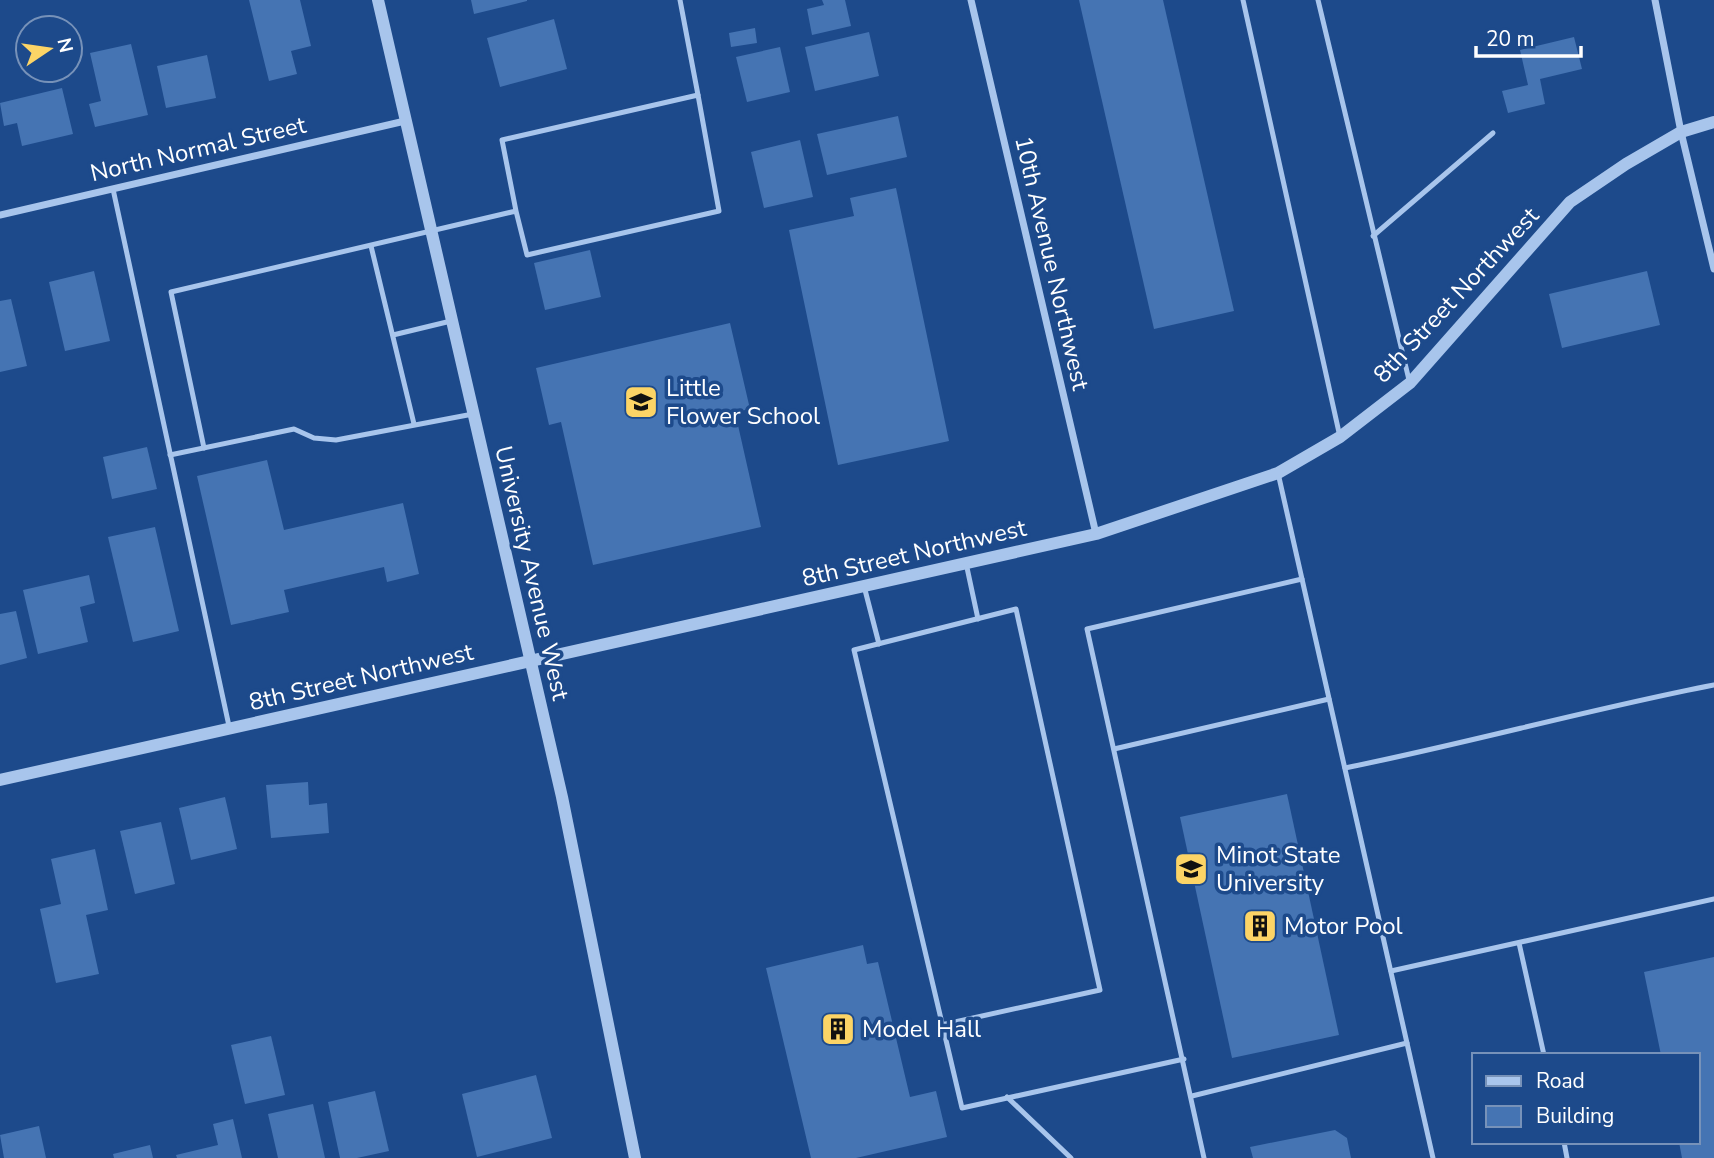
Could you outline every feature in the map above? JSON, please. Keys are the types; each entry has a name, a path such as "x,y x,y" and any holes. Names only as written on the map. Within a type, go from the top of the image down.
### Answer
{"street":[{"name":"University Avenue West","path":"379,0 562,797 635,1158"},
{"name":"10th Avenue Northwest","path":"971,0 1096,534"},
{"path":"1655,0 1681,132 1714,269"},
{"name":"North Normal Street","path":"0,215 405,121"},
{"name":"8th Street Northwest","path":"0,780 1096,534 1278,473 1340,437 1410,383 1570,202 1626,164 1681,132 1714,122"}],"lane":[{"path":"680,0 698,95 719,211 527,256 502,140 698,95"},
{"path":"1243,0 1340,437"},
{"path":"1318,0 1410,383"},
{"path":"1373,236 1493,133"},
{"path":"113,189 230,728"},
{"path":"204,448 171,292 516,211"},
{"path":"371,246 414,424"},
{"path":"393,335 452,321"},
{"path":"170,456 294,429 314,438 336,440 473,414"},
{"path":"1278,473 1433,1158"},
{"path":"966,563 978,619"},
{"path":"1204,1158 1087,629 1302,579"},
{"path":"864,586 879,643"},
{"path":"942,1025 1100,990 1016,610 854,650 942,1025 962,1108 1184,1059"},
{"path":"1345,768 1714,685"},
{"path":"1114,749 1329,699"},
{"path":"1391,971 1714,899"},
{"path":"1519,943 1544,1053"},
{"path":"1192,1096 1407,1043"},
{"path":"1007,1097 1071,1158"}],"building":[{"path":"249,0 300,0 311,46 291,51 297,74 269,81"},
{"path":"471,0 527,0 527,1 474,14"},
{"path":"822,0 845,0 851,26 812,35 807,9 824,5"},
{"path":"1079,0 1163,0 1234,311 1154,329"},
{"path":"554,19 567,69 500,87 487,38"},
{"path":"755,28 757,43 731,47 729,33"},
{"path":"869,32 879,76 815,91 805,47"},
{"path":"1574,37 1582,69 1540,79 1545,104 1508,113 1502,91 1528,85 1520,50"},
{"path":"131,44 148,115 95,127 89,104 101,101 90,53"},
{"path":"780,47 790,92 747,102 736,57"},
{"path":"207,55 216,98 166,108 157,66"},
{"path":"62,88 73,134 22,146 17,123 4,126 0,103"},
{"path":"898,116 907,157 827,175 817,134"},
{"path":"800,140 813,197 764,208 751,152"},
{"path":"896,188 949,441 838,465 789,230 854,216 850,198"},
{"path":"590,250 601,297 545,310 534,263"},
{"path":"94,271 110,341 65,351 49,282"},
{"path":"1647,271 1660,325 1562,348 1549,294"},
{"path":"11,299 27,366 0,372 0,301"},
{"path":"730,323 750,409 735,412 761,527 593,565 561,422 549,425 536,368"},
{"path":"147,447 157,489 112,499 103,457"},
{"path":"267,460 284,530 403,503 419,574 387,582 384,567 284,590 289,612 231,625 197,476"},
{"path":"155,527 179,631 133,642 108,537"},
{"path":"89,575 95,603 80,607 88,642 38,654 23,590"},
{"path":"16,611 27,658 0,665 0,614"},
{"path":"308,782 309,805 327,803 329,833 271,838 266,785"},
{"name":"Motor Pool","path":"1287,794 1339,1035 1232,1058 1180,817"},
{"path":"225,797 237,849 191,860 179,808"},
{"path":"161,822 175,884 135,894 120,831"},
{"path":"95,849 108,910 86,915 99,974 56,983 40,909 61,904 51,859"},
{"name":"Model Hall","path":"863,945 867,964 878,962 910,1097 936,1091 947,1137 856,1158 811,1158 766,968"},
{"path":"1714,957 1714,1158 1682,1158 1679,1144 1700,1144 1700,1053 1661,1053 1644,972"},
{"path":"271,1036 285,1095 245,1104 231,1045"},
{"path":"536,1075 552,1138 477,1157 462,1094"},
{"path":"375,1091 389,1151 357,1158 340,1158 328,1102"},
{"path":"313,1104 325,1158 278,1158 268,1114"},
{"path":"233,1119 242,1158 177,1158 176,1155 218,1145 213,1124"},
{"path":"39,1126 46,1158 4,1158 0,1135"},
{"path":"1335,1130 1347,1138 1351,1158 1253,1158 1250,1147"},
{"path":"150,1145 153,1158 114,1158 113,1154"}],"place":[{"name":"Little Flower School","path":"641,402"},
{"name":"Minot State University","path":"1191,869"},
{"name":"Motor Pool","path":"1260,926"},
{"name":"Model Hall","path":"838,1029"}]}
